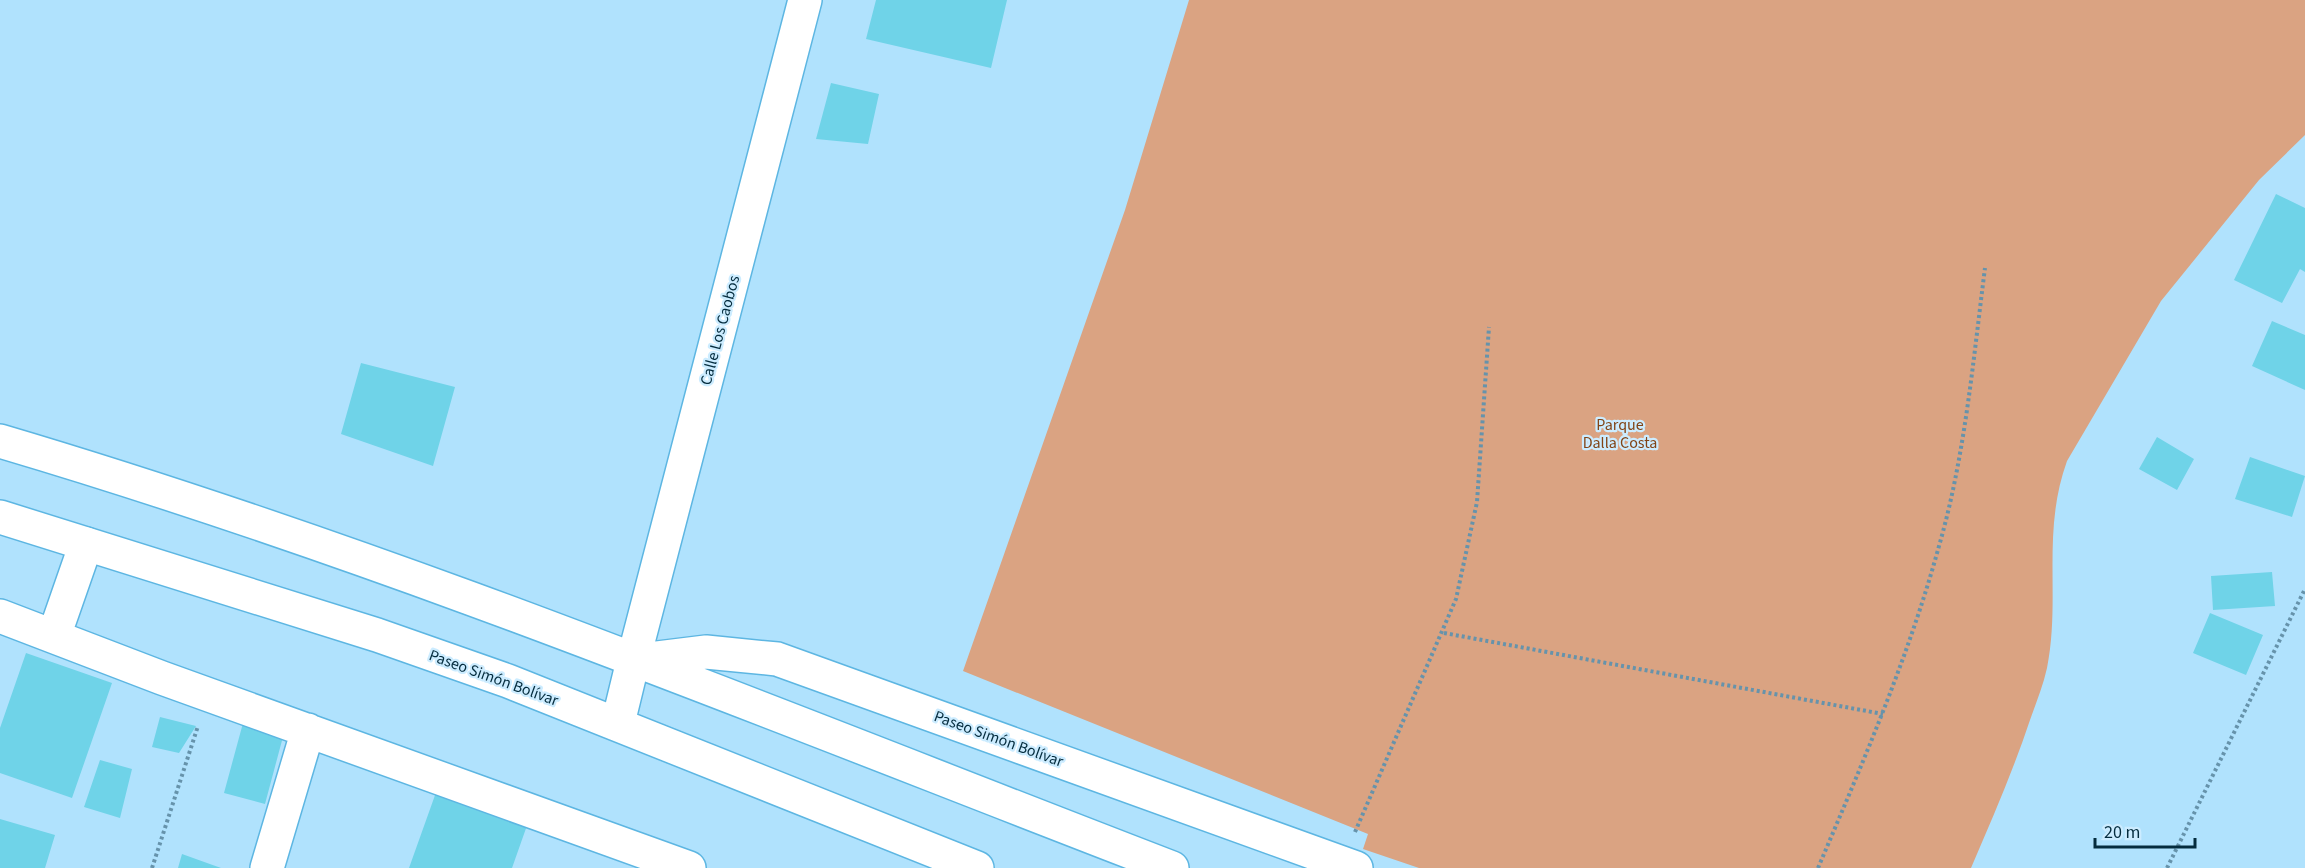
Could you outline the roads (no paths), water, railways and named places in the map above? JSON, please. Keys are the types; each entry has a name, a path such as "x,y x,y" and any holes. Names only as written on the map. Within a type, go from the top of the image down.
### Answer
{"street":[{"name":"Calle Los Caobos","path":"618,723 805,0"},
{"name":"Paseo Simón Bolívar","path":"0,441 92,468 393,568 1172,868"},
{"name":"Paseo Simón Bolívar","path":"0,517 377,635 618,723 977,868"},
{"path":"54,636 86,544"},
{"path":"0,616 208,694 689,868"},
{"name":"Paseo Simón Bolívar","path":"633,661 706,652 777,659 1349,865"},
{"path":"267,868 308,730"}],"park label":[{"name":"Parque Dalla Costa","path":"1620,433"}]}
